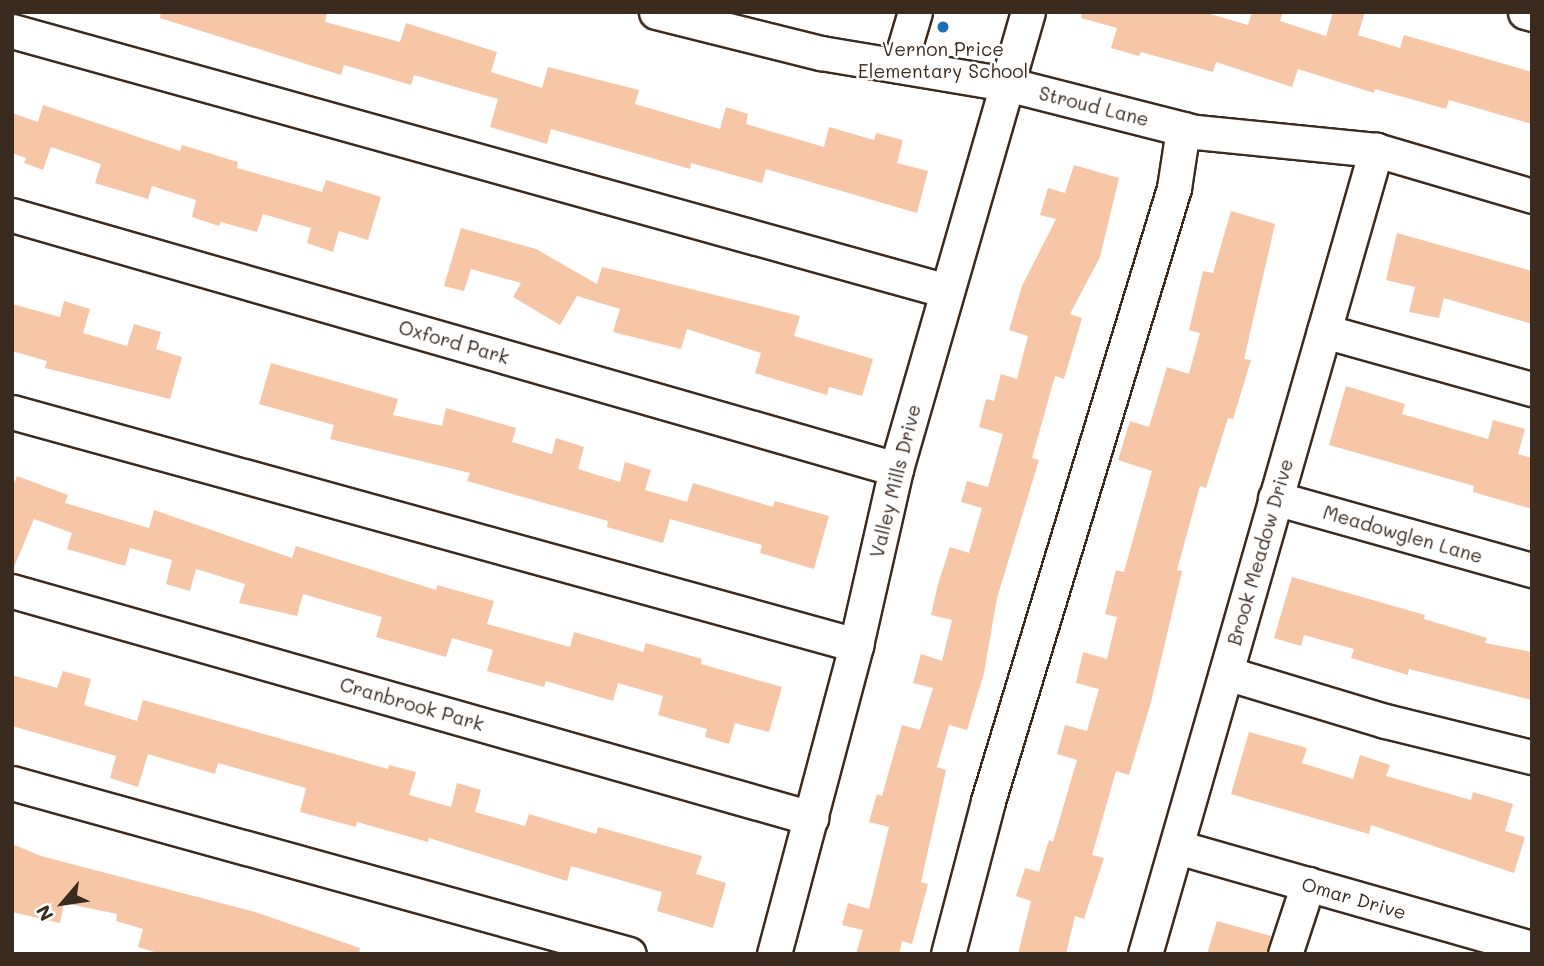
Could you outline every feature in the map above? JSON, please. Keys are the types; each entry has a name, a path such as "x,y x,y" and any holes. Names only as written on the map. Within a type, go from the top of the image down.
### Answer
{"street":[{"name":"Stroud Lane","path":"656,12 821,53 1007,84 1183,129 1376,150 1532,196"},
{"path":"899,66 915,12"},
{"name":"Valley Mills Drive","path":"774,954 856,645 895,469 1028,12"},
{"path":"1525,12 1532,14"},
{"path":"12,31 947,291"},
{"path":"948,954 988,801 1174,188 1183,129"},
{"name":"Brook Meadow Drive","path":"1144,954 1376,150"},
{"name":"Oxford Park","path":"12,215 895,469"},
{"path":"1324,331 1532,389"},
{"path":"12,412 856,645"},
{"name":"Meadowglen Lane","path":"1275,498 1532,570"},
{"name":"Cranbrook Park","path":"12,591 811,818"},
{"path":"1226,673 1385,721 1532,757"},
{"path":"12,783 629,954"},
{"name":"Omar Drive","path":"1177,847 1532,948"},
{"path":"1285,954 1308,884"}],"building":[{"path":"161,12 327,12 325,22 400,42 406,23 497,52 491,72 542,88 548,67 639,90 635,104 720,129 726,107 748,114 746,124 824,147 829,127 874,140 876,133 903,140 897,163 928,171 917,213 766,169 762,183 691,163 690,169 551,129 547,144 490,127 498,99 414,75 411,85 344,65 341,75 160,18"},
{"path":"1082,12 1203,12 1248,25 1252,12 1283,12 1280,21 1326,36 1333,12 1365,12 1358,35 1400,48 1404,35 1532,72 1532,124 1449,100 1446,109 1375,89 1374,93 1298,69 1292,87 1216,62 1213,72 1141,52 1139,56 1111,48 1117,28 1081,18"},
{"path":"43,105 180,151 182,145 238,162 237,168 322,192 326,180 381,197 368,240 339,231 333,252 307,243 311,228 263,214 257,232 221,222 219,226 192,217 196,200 152,186 148,199 95,183 101,164 51,147 43,170 24,163 26,158 12,153 12,113 38,122"},
{"path":"1074,165 1119,178 1100,257 1070,314 1082,318 1064,379 1055,376 1032,458 1039,460 997,598 984,673 967,730 949,725 937,767 946,770 921,882 928,884 912,944 902,941 899,954 856,954 863,930 842,925 848,903 869,909 889,827 869,822 877,794 882,796 902,725 920,730 933,688 913,683 921,654 942,661 952,620 931,615 938,584 950,547 969,553 982,508 961,502 967,481 988,487 1003,434 979,427 986,399 994,401 1001,374 1017,379 1028,336 1009,330 1022,286 1056,219 1040,215 1048,188 1065,193"},
{"path":"1231,211 1275,224 1244,359 1251,360 1233,419 1228,418 1206,488 1200,486 1177,570 1182,571 1151,702 1129,775 1116,771 1092,855 1104,858 1084,919 1075,916 1066,954 1018,954 1031,901 1016,896 1025,868 1039,872 1049,840 1053,842 1077,760 1057,754 1065,725 1087,731 1099,689 1076,683 1083,652 1107,659 1117,617 1105,614 1116,570 1124,572 1152,471 1118,460 1130,421 1149,427 1167,367 1189,374 1200,333 1189,330 1203,271 1213,273"},
{"path":"461,228 536,249 597,284 602,267 800,316 794,336 873,359 862,396 829,387 827,395 755,373 761,353 687,329 681,349 613,332 620,309 577,296 560,325 513,297 521,283 471,269 464,291 444,286"},
{"path":"1397,233 1532,271 1532,324 1444,298 1439,318 1409,312 1415,287 1386,280"},
{"path":"64,301 90,309 83,333 127,346 134,324 161,332 156,349 182,357 170,399 45,368 47,361 12,351 12,304 60,317"},
{"path":"271,363 398,399 393,415 442,426 446,408 516,428 512,442 552,454 556,438 584,447 578,469 620,482 625,462 651,470 645,490 687,502 693,483 773,507 775,501 829,516 814,569 760,553 762,545 670,519 663,543 607,527 608,521 467,481 470,473 330,439 334,425 259,404"},
{"path":"1346,386 1405,404 1402,414 1488,439 1493,420 1525,429 1518,454 1532,458 1532,509 1473,492 1474,486 1329,445"},
{"path":"17,476 68,495 65,503 149,528 154,510 292,558 296,546 436,590 437,585 494,601 487,624 570,647 574,632 643,652 646,643 702,659 701,664 782,687 769,732 735,723 729,744 705,737 707,729 658,715 663,696 618,683 613,701 546,681 544,687 487,671 493,650 452,638 446,657 376,637 382,617 303,594 297,616 239,603 245,584 196,569 190,591 166,584 172,560 130,548 125,566 67,549 72,533 34,519 12,572 12,488"},
{"path":"1292,577 1425,615 1424,619 1487,638 1485,643 1532,652 1532,700 1409,669 1408,675 1351,658 1354,649 1304,635 1301,646 1274,638"},
{"path":"63,671 91,679 84,705 137,721 143,700 388,769 389,765 416,772 409,795 451,807 457,783 481,790 475,812 525,826 529,814 596,834 598,827 702,856 696,874 726,883 713,928 657,911 662,892 571,866 567,881 429,838 428,842 357,822 356,827 300,812 306,788 218,763 215,774 148,754 138,787 110,778 116,756 12,726 12,675 57,688"},
{"path":"1249,732 1307,748 1302,763 1353,779 1360,755 1390,765 1386,776 1471,800 1473,792 1513,804 1505,831 1525,837 1514,873 1371,825 1369,834 1231,794"},
{"path":"12,844 41,856 255,912 360,948 359,954 161,954 138,947 143,929 116,921 117,914 64,903 60,923 12,912"},
{"path":"1217,921 1271,936 1266,954 1207,954"}],"place":[{"name":"Vernon Price Elementary School","path":"943,27"}]}
